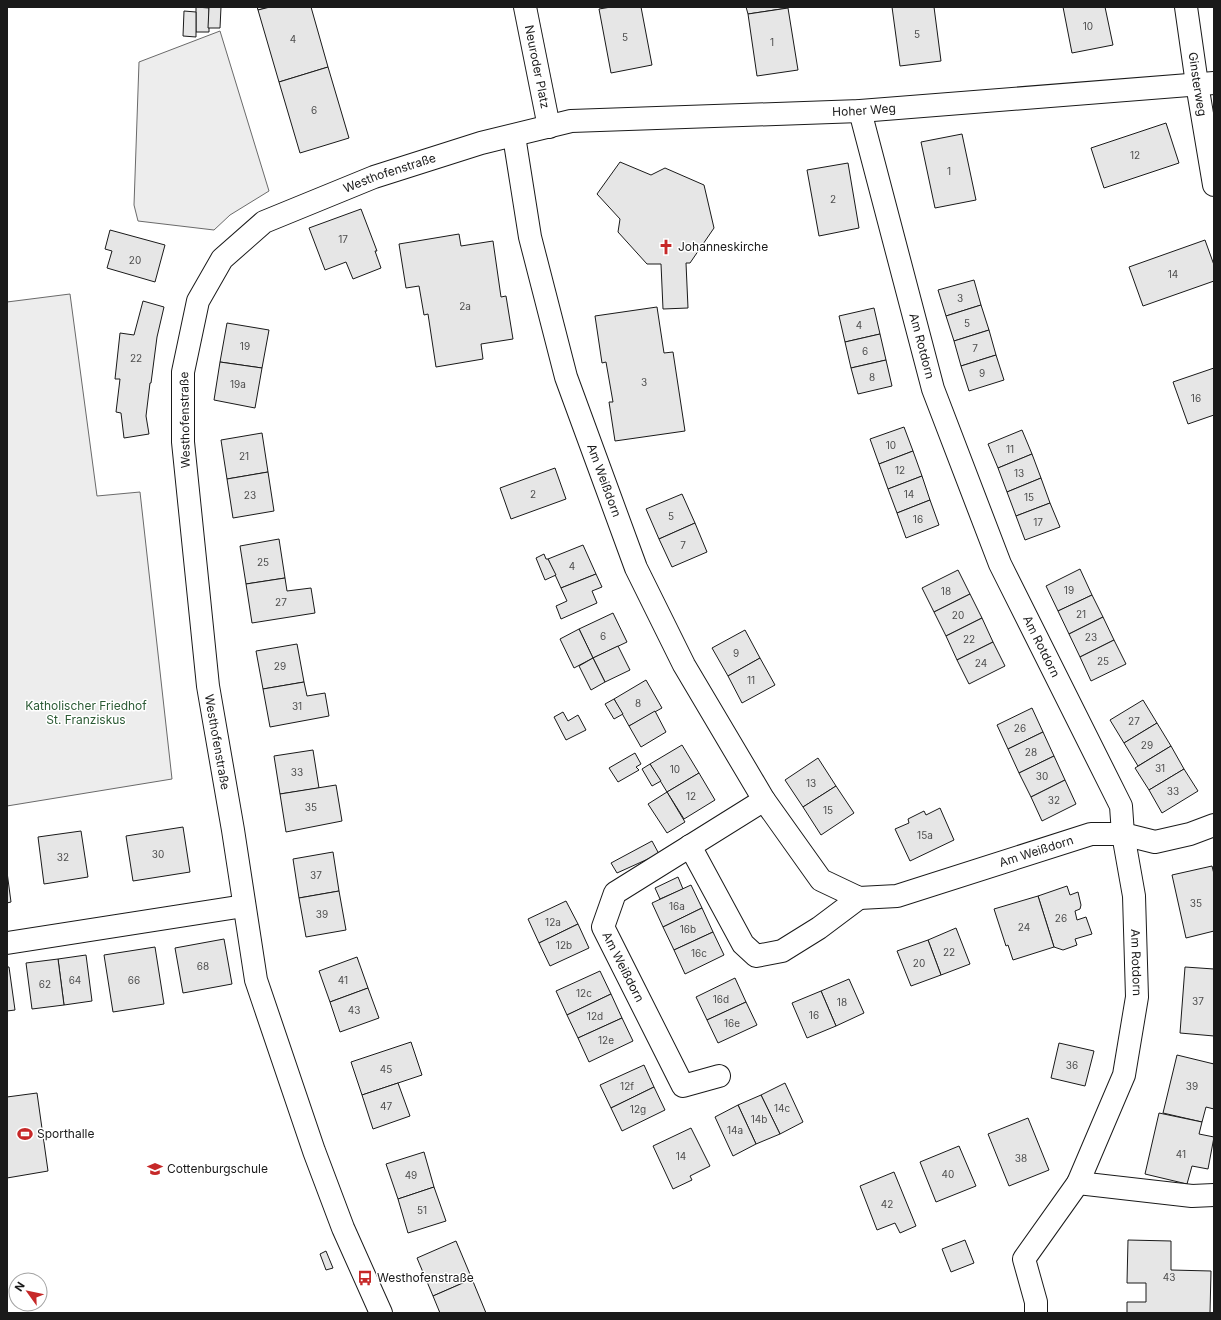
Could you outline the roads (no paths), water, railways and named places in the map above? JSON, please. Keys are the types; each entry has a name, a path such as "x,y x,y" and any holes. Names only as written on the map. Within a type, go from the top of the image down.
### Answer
{"street":[{"name":"Neuroder Platz","path":"525,7 549,127"},
{"name":"Ginsterweg","path":"1186,7 1206,84 1214,185"},
{"name":"Hoher Weg","path":"514,136 571,121 860,111 1206,84"},
{"name":"Am Rotdorn","path":"860,111 933,389 1000,564 1121,806 1123,834 1134,896 1137,997 1124,1075 1078,1184 1024,1259 1036,1302 1036,1313"},
{"name":"Am Weißdorn","path":"514,136 530,237 566,377 636,568 684,665 764,800 821,880 859,898 898,896 1091,834 1123,834 1154,842 1190,834 1214,825"},
{"name":"Westhofenstraße","path":"381,1313 343,1228 317,1158 256,980 233,830 208,686 183,442 183,372 198,301 222,259 264,222 374,177 480,143 514,136"},
{"name":"Am Weißdorn","path":"719,1076 683,1086 603,927 615,893 764,800"},
{"path":"690,846 743,944 756,956 782,951 819,928 859,898"},
{"path":"7,944 244,906"},
{"path":"1078,1184 1192,1196 1214,1195"}],"place":[{"name":"Johanneskirche","path":"666,247"},
{"name":"Sporthalle","path":"25,1134"},
{"name":"Cottenburgschule","path":"155,1169"},
{"name":"Westhofenstraße","path":"365,1278"}],"park label":[{"name":"Katholischer Friedhof St. Franziskus","path":"86,713"}]}
